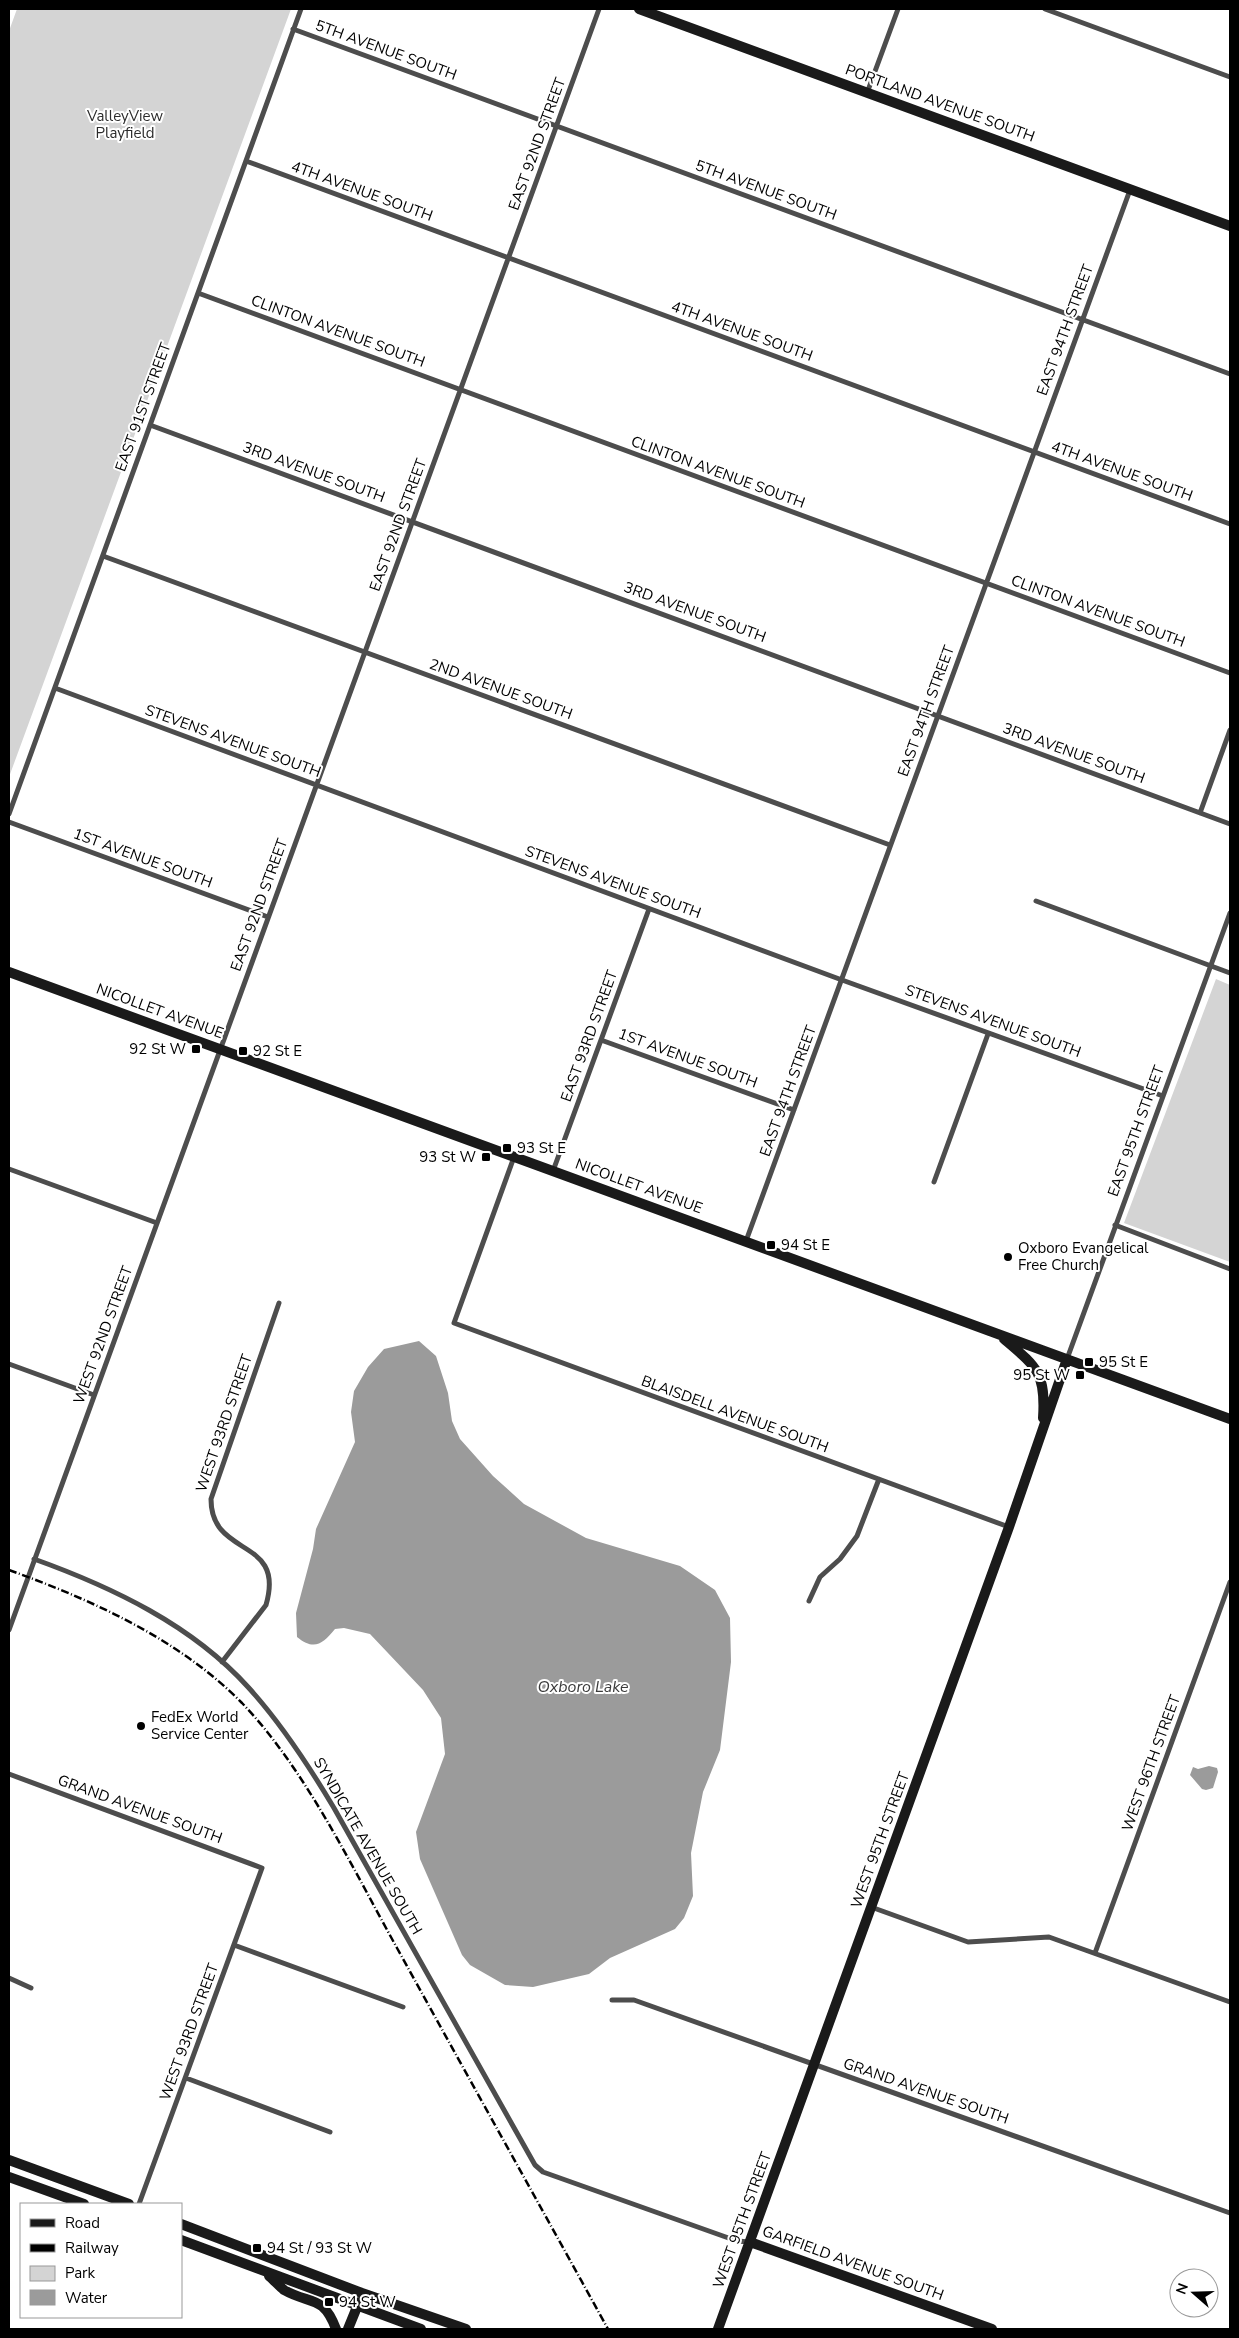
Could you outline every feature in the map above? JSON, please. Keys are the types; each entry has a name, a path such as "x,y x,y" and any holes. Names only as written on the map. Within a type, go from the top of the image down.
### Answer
{"main road":[{"name":"PORTLAND AVENUE SOUTH","path":"639,9 1230,226"},
{"name":"NICOLLET AVENUE","path":"9,972 1230,1419"},
{"path":"997,1333 1030,1361 1043,1381 1042,1432"},
{"name":"WEST 95TH STREET","path":"718,2329 1009,1527 1067,1359"},
{"path":"9,2160 126,2203"},
{"path":"9,2177 81,2203"},
{"path":"182,2224 362,2293 466,2329"},
{"path":"182,2240 357,2307 421,2329"},
{"name":"GARFIELD AVENUE SOUTH","path":"750,2242 992,2329"},
{"path":"264,2272 284,2290 319,2302 328,2311 336,2329"},
{"path":"348,2329 362,2293"}],"street":[{"name":"EAST 91ST STREET","path":"9,814 301,9"},
{"name":"EAST 92ND STREET","path":"220,1049 599,9"},
{"path":"867,93 898,9"},
{"path":"1045,9 1230,77"},
{"name":"5TH AVENUE SOUTH","path":"293,30 1230,374"},
{"name":"4TH AVENUE SOUTH","path":"246,161 1230,524"},
{"name":"EAST 94TH STREET","path":"746,1241 1130,189"},
{"name":"CLINTON AVENUE SOUTH","path":"198,293 1230,673"},
{"name":"3RD AVENUE SOUTH","path":"150,425 1230,824"},
{"name":"2ND AVENUE SOUTH","path":"103,556 890,845"},
{"name":"STEVENS AVENUE SOUTH","path":"55,688 988,1034 1163,1096"},
{"path":"1200,813 1230,730"},
{"name":"1ST AVENUE SOUTH","path":"9,822 268,917"},
{"path":"1036,901 1230,972"},
{"name":"EAST 93RD STREET","path":"553,1171 649,909"},
{"name":"EAST 95TH STREET","path":"1067,1359 1230,913"},
{"path":"934,1182 988,1034"},
{"name":"1ST AVENUE SOUTH","path":"601,1040 794,1110"},
{"name":"WEST 92ND STREET","path":"9,1630 220,1049"},
{"name":"BLAISDELL AVENUE SOUTH","path":"514,1157 454,1323 1009,1527"},
{"path":"9,1169 157,1223"},
{"path":"1115,1225 1230,1269"},
{"name":"WEST 93RD STREET","path":"222,1662 266,1604 269,1593 269,1581 266,1569 260,1559 251,1550 230,1540 221,1532 214,1522 210,1499 279,1303"},
{"path":"9,1364 94,1395"},
{"path":"809,1601 820,1577 840,1559 857,1536 879,1480"},
{"name":"SYNDICATE AVENUE SOUTH","path":"34,1559 120,1594 190,1638 222,1662 250,1688 310,1768 330,1800 536,2165"},
{"name":"WEST 96TH STREET","path":"1095,1953 1230,1586"},
{"name":"GRAND AVENUE SOUTH","path":"9,1774 262,1868"},
{"name":"WEST 93RD STREET","path":"139,2203 262,1868"},
{"path":"871,1907 968,1942 1049,1936 1230,2002"},
{"path":"234,1945 403,2008"},
{"path":"9,1978 31,1988"},
{"name":"GRAND AVENUE SOUTH","path":"612,2000 634,2000 1230,2212"},
{"path":"186,2078 330,2132"},
{"name":"GARFIELD AVENUE SOUTH","path":"536,2165 543,2172 737,2241 750,2242"}],"green space":[{"name":"ValleyView Playfield","path":"17,9 291,9 9,777 9,31"},
{"path":"1216,979 1230,985 1230,1262 1124,1223"}],"water":[{"name":"Oxboro Lake","path":"419,1341 436,1356 448,1393 452,1421 460,1439 493,1476 524,1504 586,1538 680,1566 715,1590 730,1618 731,1662 720,1750 703,1792 691,1853 693,1896 684,1918 675,1929 610,1958 589,1974 533,1987 505,1985 470,1965 462,1955 420,1859 416,1832 445,1754 441,1718 423,1690 370,1634 344,1628 335,1629 322,1642 313,1645 297,1637 296,1613 313,1549 316,1529 355,1442 351,1412 354,1391 368,1367 384,1349"},
{"path":"1209,1766 1217,1768 1218,1772 1213,1788 1206,1790 1202,1789 1190,1775 1193,1767 1198,1769"}],"railway":[{"path":"9,1570 103,1608 191,1659 242,1703 265,1729 287,1758 327,1820 608,2329"}],"place":[{"name":"92 St W","path":"196,1049"},
{"name":"92 St E","path":"243,1051"},
{"name":"93 St E","path":"507,1148"},
{"name":"93 St W","path":"486,1157"},
{"name":"94 St E","path":"771,1245"},
{"name":"Oxboro Evangelical Free Church","path":"1008,1257"},
{"name":"95 St E","path":"1089,1362"},
{"name":"95 St W","path":"1080,1375"},
{"name":"FedEx World Service Center","path":"141,1726"},
{"name":"94 St / 93 St W","path":"257,2248"},
{"name":"94 St W","path":"329,2302"}]}
